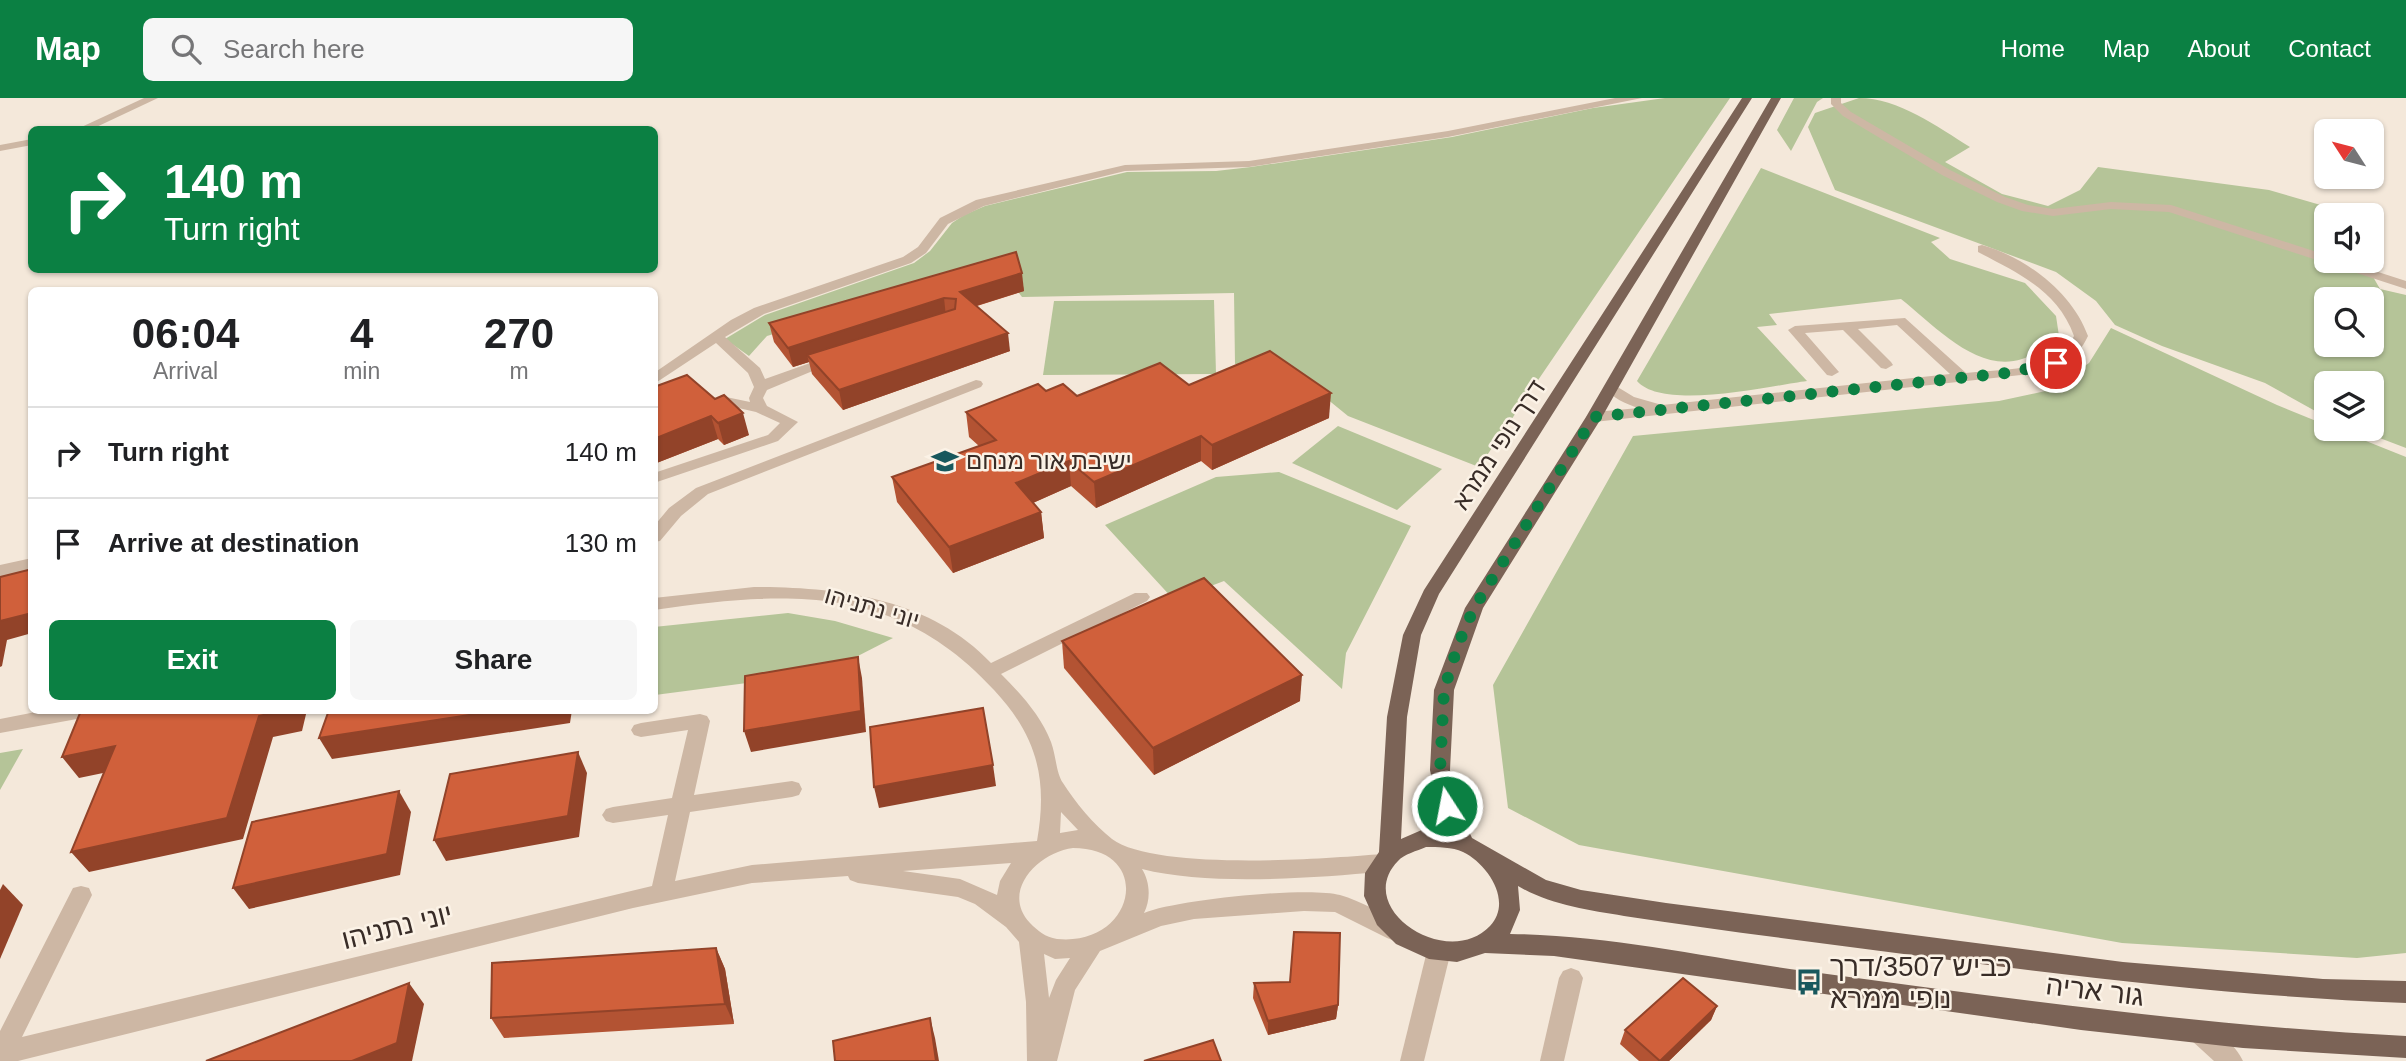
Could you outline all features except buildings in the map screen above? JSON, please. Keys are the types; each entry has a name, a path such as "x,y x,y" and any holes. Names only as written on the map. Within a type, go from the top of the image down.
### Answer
{"main road":[{"name":"דרך נופי ממרא","path":"1385,858 1397,717 1412,635 1430,594 1747,98"},
{"path":"1464,843 1447,806 1440,771 1444,690 1474,608 1594,417 1776,98"},
{"path":"1424,838 1464,843 1493,862 1505,878 1511,896 1509,915 1501,931 1485,943 1456,952 1439,951 1415,944 1395,931 1381,915 1374,897 1374,879 1385,858 1406,843 1424,838"},
{"name":"גור אריה","path":"1493,862 1540,888 1581,899 1666,913 2123,972 2323,989 2406,992"},
{"name":"גור אריה","path":"1485,943 1571,946 1672,964 2200,1032 2406,1047"}],"street":[{"path":"89,126 153,98"},
{"path":"658,377 760,311 908,260 922,250 944,221 981,203 1125,168 1249,164 1448,135 1588,105 1637,98"},
{"path":"1836,98 1836,104 1847,114 1983,191 2019,205 2048,212 2137,206 2171,209 2314,255"},
{"path":"0,148 28,143"},
{"path":"1594,417 1673,411 2030,370 2056,363 2069,355 2078,345 2081,336 2069,308 2056,293 2027,272 1982,249"},
{"path":"2369,273 2406,285"},
{"path":"1832,372 1795,330 1900,321 1963,378"},
{"path":"1847,326 1886,365"},
{"path":"717,337 755,372 761,387"},
{"path":"761,409 756,398 761,387 778,377 852,354"},
{"path":"658,532 675,512 702,491 719,483 976,384"},
{"path":"1611,387 1629,400 1673,411"},
{"path":"658,477 773,438 790,422 761,409 726,401"},
{"path":"0,571 28,564"},
{"name":"יוני נתניהו","path":"658,603 752,591 805,591 847,596 927,623 956,641 991,671 1036,729 1049,780"},
{"path":"991,671 1140,597"},
{"path":"0,726 66,714"},
{"path":"641,730 700,721 660,893"},
{"path":"1049,780 1073,812 1113,848 1139,879 1140,894 1136,910 1127,924 1114,936"},
{"path":"1042,849 1053,818 1049,780"},
{"path":"613,815 792,789"},
{"path":"1385,858 1257,869 1173,866 1113,848 1066,840 1042,849 1023,863 1011,883 1009,906 1013,920 1030,938 1059,949 1091,946 1158,916 1194,910 1304,902 1337,903 1395,931"},
{"name":"יוני נתניהו","path":"0,1054 660,893 752,874 1042,849"},
{"name":"יוני נתניהו","path":"810,868 960,888 984,897 1013,920"},
{"path":"0,1054 81,895"},
{"path":"1030,938 1038,1002 1039,1061"},
{"path":"1045,1061 1064,987 1091,946"},
{"path":"1412,1061 1439,951"},
{"path":"1552,1061 1571,978"},
{"path":"2200,1032 2231,1061"}],"green space":[{"path":"1665,98 1730,98 1479,467 1348,416 1289,368 1235,364 1234,293 1022,297 998,265 767,336 749,356 725,339 765,315 914,263 930,251 952,223 985,206 1127,172 1216,171 1251,167 1452,137 1593,108"},
{"path":"1794,98 1823,98 1817,102 1791,151 1777,130"},
{"path":"1859,98 1888,103 1931,123 1970,147 1945,162 2002,194 2048,206 2080,190 2098,167 2269,190 2314,203 2314,273 2371,273 2379,287 2314,287 2314,357 2384,357 2384,290 2406,295 2406,448 2384,440 2384,371 2314,371 2314,410 2265,383 2162,346 2115,325 2096,301 2056,272 1835,190 1808,127 1815,113"},
{"path":"1761,168 1940,238 1931,242 1950,259 2025,283 2056,316 2059,336 2032,355 2005,362 1972,353 1957,344 1901,299 1769,314 1777,325 1757,327 1807,381 1692,396 1650,390 1637,381"},
{"path":"1214,300 1216,374 1043,375 1054,301"},
{"path":"2111,328 2314,420 2314,441 2366,441 2406,457 2406,953 2357,958 2122,943 1579,845 1508,808 1493,685 1633,436 1999,401 2050,390 2089,363"},
{"path":"1338,426 1442,469 1397,510 1292,463"},
{"path":"1279,472 1411,526 1346,653 1342,689 1224,581 1174,600 1105,525 1216,477"},
{"path":"788,613 835,621 893,638 850,660 785,678 658,695 658,627"},
{"path":"23,749 0,790 0,753"}],"place":[{"name":"ישיבת אור מנחם","path":"945,461"},
{"name":"כביש 3507/דרך נופי ממרא","path":"1809,982"}],"route":[{"path":"1447,806 1440,771 1444,690 1458,645 1474,608 1594,417 2007,373 2056,363"}]}
